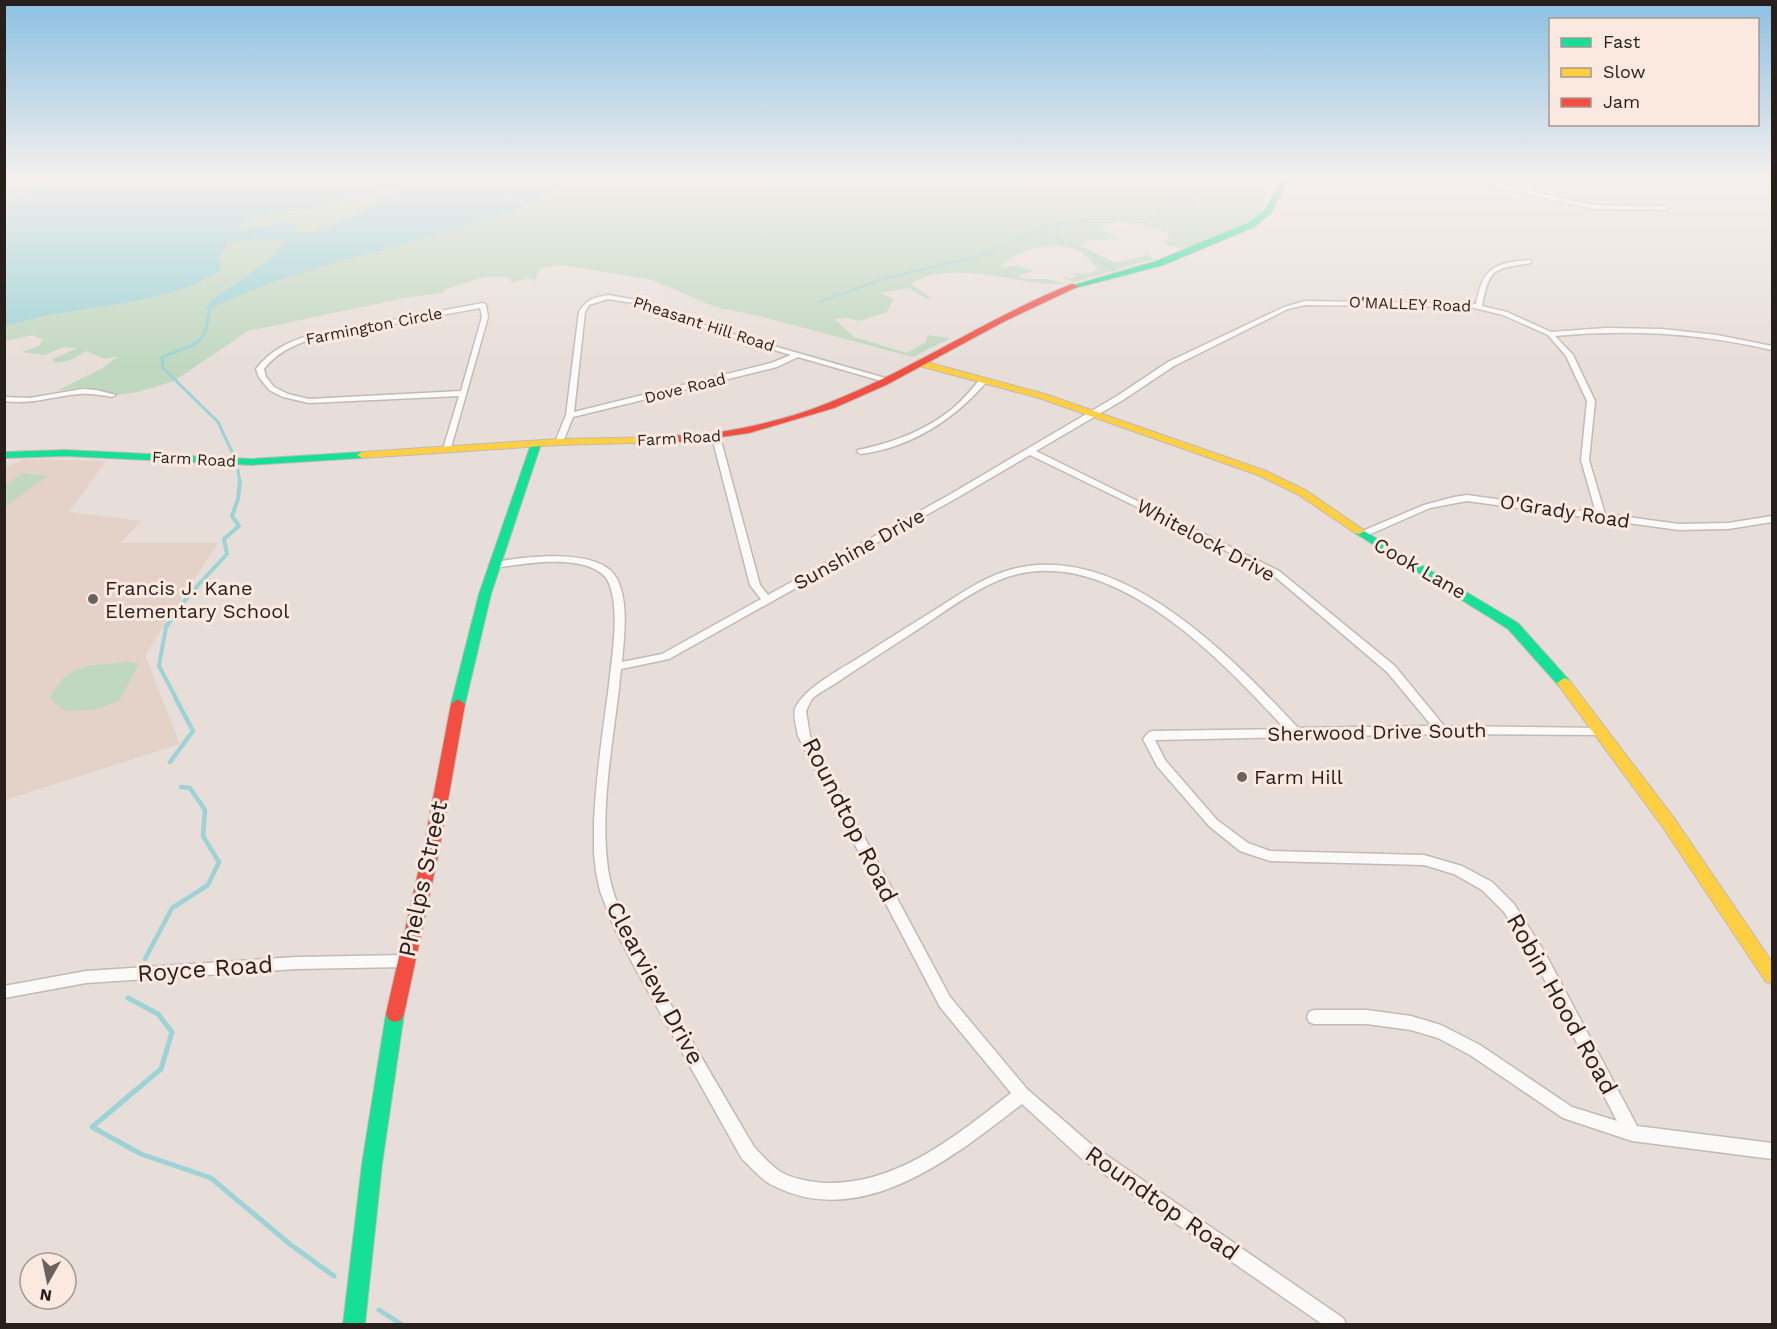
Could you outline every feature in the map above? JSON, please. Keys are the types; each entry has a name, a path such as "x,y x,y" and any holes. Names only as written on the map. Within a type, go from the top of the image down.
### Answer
{"street":[{"name":"Farm Road","path":"4,455 78,452 229,462 559,442 716,437 782,423 888,380 1006,315 1054,294 1092,280 1160,262 1214,240"},
{"path":"1479,306 1482,288 1490,270 1504,264 1529,262"},
{"name":"Pheasant Hill Road","path":"559,442 570,415 582,312 587,304 608,297 635,301 699,326 888,380"},
{"name":"O'MALLEY Road","path":"1094,414 1172,364 1298,304 1323,301 1479,306 1513,316 1550,334 1569,355 1591,401 1585,460 1601,516"},
{"name":"Farmington Circle","path":"447,449 464,393 484,317 483,305 318,335 294,342 276,352 266,359 260,369 261,379 273,391 288,398 309,401 464,393"},
{"path":"1550,334 1614,329 1665,330 1733,338 1773,348"},
{"name":"Dove Road","path":"570,415 774,365 798,354"},
{"name":"Cook Lane","path":"919,363 984,380 1094,414 1178,442 1283,482 1396,556 1475,600 1513,626 1548,663 1668,822 1773,976"},
{"path":"861,452 886,447 940,420 957,409 984,380"},
{"path":"4,399 26,400 79,390 111,395"},
{"name":"Sunshine Drive","path":"617,666 666,657 1094,414"},
{"path":"716,437 755,585 767,601"},
{"name":"Phelps Street","path":"354,1324 383,1081 458,706 494,565 531,464 536,444"},
{"name":"Whitelock Drive","path":"1029,451 1198,532 1276,573 1391,669 1442,730"},
{"name":"O'Grady Road","path":"1364,534 1418,511 1461,498 1488,499 1693,527 1740,525 1773,519"},
{"name":"Clearview Drive","path":"494,565 577,560 597,566 612,577 618,596 617,666 609,728 600,853 605,887 621,929 748,1153 778,1179 816,1191 857,1192 894,1181 943,1152 1022,1094"},
{"name":"Roundtop Road","path":"1295,732 1251,684 1205,643 1160,609 1095,575 1046,568 1021,570 973,588 809,696 800,711 804,736 945,1002 1022,1094 1087,1152 1337,1324"},
{"name":"Sherwood Drive South","path":"1153,735 1442,730 1600,731"},
{"name":"Robin Hood Road","path":"1153,735 1149,739 1161,763 1213,823 1244,847 1270,856 1424,860 1458,870 1487,886 1509,908 1540,957 1632,1133"},
{"name":"Royce Road","path":"4,992 86,977 296,963 406,961"},
{"path":"1314,1017 1367,1017 1411,1023 1441,1032 1474,1050 1568,1113 1632,1133 1773,1151"}],"shaded area":[{"name":"Francis J. Kane Elementary School","path":"24,459 106,461 69,512 142,521 120,543 218,543 145,655 180,744 5,800 4,468"}],"green space":[{"path":"4,240 1103,240 1088,241 1081,246 1116,263 1148,255 1154,259 1074,282 1059,276 1072,279 1076,276 1072,273 1087,274 1098,270 1082,253 1073,249 1040,247 1018,254 1001,266 1003,268 1015,265 1033,271 1019,276 1022,279 1047,279 1065,284 966,273 946,273 928,276 910,284 931,298 927,299 908,288 881,293 894,299 887,312 859,321 847,318 834,319 854,337 907,353 926,342 927,335 950,338 913,357 759,316 715,307 652,280 564,265 540,268 534,283 534,279 528,278 512,283 508,277 484,277 446,289 442,293 404,298 248,331 174,381 119,395 85,387 56,391 103,368 118,356 105,359 86,351 71,360 55,363 53,359 77,348 64,347 44,355 22,352 39,346 43,340 33,335 5,341"},
{"path":"1167,240 1210,240 1184,250 1164,244"},
{"path":"22,473 47,476 5,507 5,486"},
{"path":"129,662 139,664 119,701 94,710 65,711 50,699 64,678 73,672 93,665"}],"water":[{"path":"5,240 246,240 226,246 219,259 221,269 186,288 141,300 48,315 5,326"},
{"path":"281,240 417,240 298,274 205,309 212,300 265,263 286,242"}],"waterway":[{"path":"820,302 883,279 987,254 1011,240"},
{"path":"1056,240 1088,251 1114,271"},
{"path":"209,311 205,332 201,339 162,357 163,368 218,422 233,454"},
{"path":"238,470 240,482"},
{"path":"177,700 159,666 166,627 189,595 227,554 224,539 239,526 232,516 238,499 240,482"},
{"path":"170,762 193,731 176,699"},
{"path":"145,959 172,908 208,885 219,862 203,836 205,810 190,788 181,787"},
{"path":"128,998 158,1014 172,1032 161,1069 92,1127 141,1154 211,1178 291,1245 334,1276"},
{"path":"379,1310 401,1324"}],"traffic: fast":[{"path":"1075,286 1160,263 1215,240"},
{"path":"458,704 485,594 536,444"},
{"path":"4,455 66,453 252,462 362,455"},
{"path":"1359,531 1513,626 1564,683"},
{"path":"354,1324 372,1164 395,1014"}],"traffic: slow":[{"path":"919,363 1042,396 1262,473 1303,493 1359,531"},
{"path":"362,455 559,442 664,440"},
{"path":"1564,683 1668,822 1772,976"}],"traffic: jam":[{"path":"664,440 749,430 830,406 907,371 1025,307 1075,286"},
{"path":"395,1014 431,851 458,704"}],"place":[{"name":"Francis J. Kane Elementary School","path":"93,599"},
{"name":"Farm Hill","path":"1242,777"}]}
